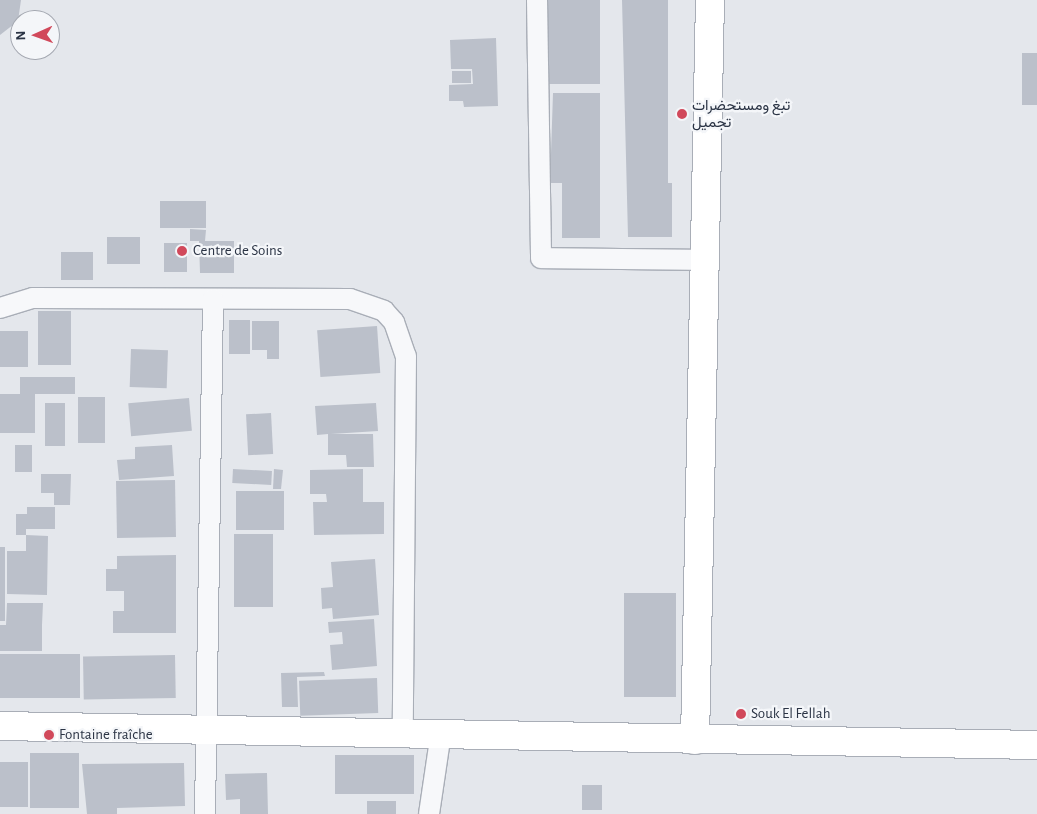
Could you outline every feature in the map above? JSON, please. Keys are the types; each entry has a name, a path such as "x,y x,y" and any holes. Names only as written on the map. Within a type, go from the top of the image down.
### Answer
{"main road":[{"path":"695,740 702,260 710,0"},
{"path":"0,726 207,728 695,740 1037,745"}],"street":[{"path":"537,0 541,258 702,260"},
{"path":"0,308 33,298 213,299 357,301 384,311 401,337 406,356 403,733"},
{"path":"205,814 213,299"},
{"path":"429,814 441,733"}],"building":[{"path":"0,0 21,0 20,10 10,10 10,27 0,35"},
{"path":"544,0 600,0 600,84 544,84"},
{"path":"622,0 668,0 668,183 672,183 672,237 628,237"},
{"path":"496,38 498,106 464,107 463,101 449,101 449,85 473,84 472,69 451,69 450,40"},
{"path":"1022,53 1037,53 1037,105 1022,105"},
{"path":"452,71 471,71 471,83 452,83"},
{"path":"553,93 600,93 600,238 562,238 562,183 550,183"},
{"path":"160,201 206,201 206,228 160,228"},
{"path":"190,229 206,230 205,241 234,241 234,273 200,273 199,241 190,241"},
{"path":"107,237 140,237 140,264 107,264"},
{"path":"164,243 187,243 187,272 164,272"},
{"path":"61,252 93,252 93,280 61,280"},
{"path":"38,311 71,311 71,365 38,365"},
{"path":"229,320 250,320 250,354 229,354"},
{"path":"252,321 279,321 279,359 267,359 267,350 252,350"},
{"path":"377,326 380,373 320,377 317,330"},
{"path":"0,331 28,331 28,367 0,367"},
{"path":"131,349 168,350 167,388 130,387"},
{"path":"20,377 75,377 75,394 35,394 35,433 0,433 0,394 20,394"},
{"path":"78,397 105,397 105,443 78,443"},
{"path":"189,398 192,431 131,436 128,403"},
{"path":"45,403 65,403 65,446 45,446"},
{"path":"376,403 378,431 331,434 373,434 374,467 347,467 346,455 328,455 328,434 317,435 315,406"},
{"path":"271,413 273,454 248,455 246,414"},
{"path":"15,445 32,445 32,472 15,472"},
{"path":"172,445 174,476 119,480 117,460 135,459 135,447"},
{"path":"233,469 272,471 271,485 232,483"},
{"path":"274,469 283,470 281,489 273,489"},
{"path":"363,469 363,502 384,502 384,534 314,535 313,502 327,502 326,494 310,494 310,470"},
{"path":"41,474 71,474 70,505 54,505 54,493 41,493"},
{"path":"175,480 176,537 117,538 116,481"},
{"path":"236,491 284,491 284,530 236,530"},
{"path":"27,507 55,507 55,529 26,529 26,535 16,535 16,514 27,514"},
{"path":"234,534 273,534 273,607 234,607"},
{"path":"26,535 48,536 47,595 7,594 7,551 26,551"},
{"path":"0,547 5,547 5,621 0,621"},
{"path":"176,555 176,633 113,633 113,611 124,611 124,591 106,591 106,569 117,569 117,556"},
{"path":"375,559 379,615 333,619 332,608 322,609 321,588 333,587 331,562"},
{"path":"624,593 676,593 676,697 624,697"},
{"path":"7,603 43,603 42,651 0,651 0,625 6,625"},
{"path":"374,619 377,666 332,670 330,645 343,644 342,632 329,633 328,622"},
{"path":"0,654 80,654 80,698 0,698"},
{"path":"175,655 176,698 84,700 83,657"},
{"path":"324,672 325,676 297,677 298,707 282,707 281,673"},
{"path":"377,678 378,713 300,716 299,681"},
{"path":"30,753 79,753 79,808 30,808"},
{"path":"335,755 414,755 414,794 335,794"},
{"path":"0,762 28,762 28,807 0,807"},
{"path":"184,763 185,806 117,808 117,814 87,814 82,764"},
{"path":"267,773 268,814 240,814 240,799 226,800 225,774"},
{"path":"582,785 602,785 602,810 582,810"},
{"path":"367,801 396,801 396,814 367,814"}],"place":[{"name":"تبغ ومستحضرات تجميل","path":"682,114"},
{"name":"Centre de Soins","path":"182,251"},
{"name":"Souk El Fellah","path":"741,714"},
{"name":"Fontaine fraîche","path":"49,735"}]}
